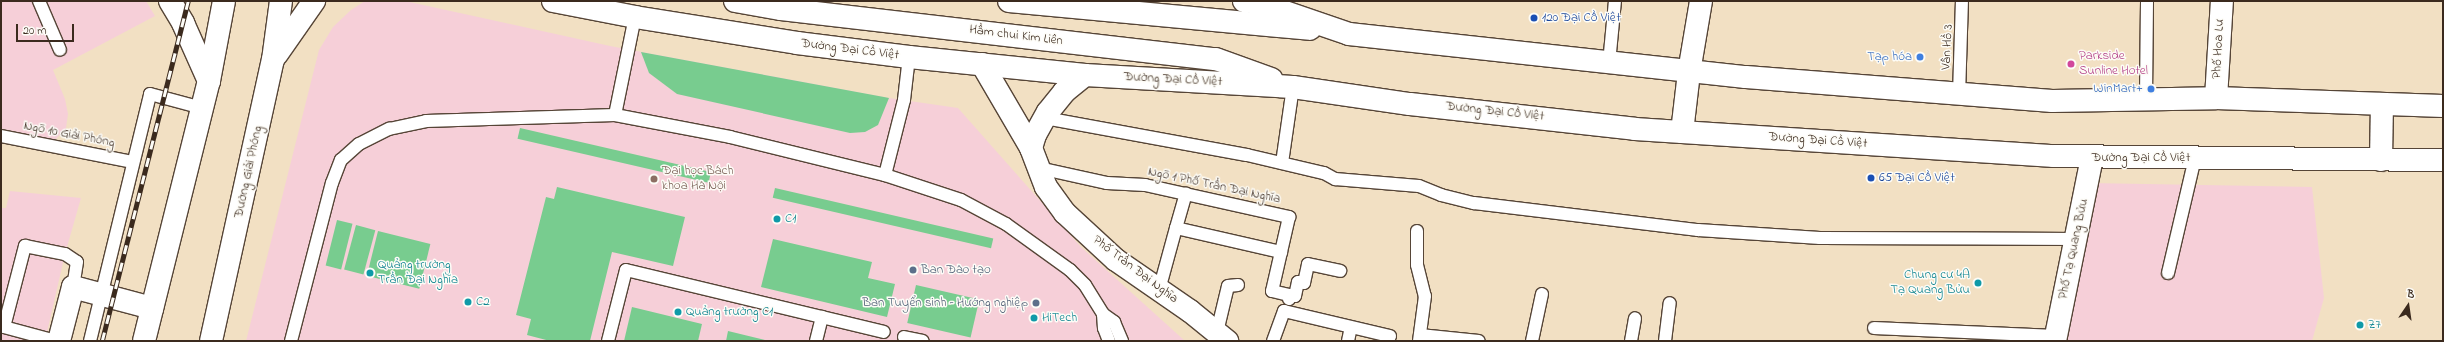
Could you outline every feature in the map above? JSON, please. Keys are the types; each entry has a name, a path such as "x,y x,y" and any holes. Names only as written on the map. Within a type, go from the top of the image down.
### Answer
{"main road":[{"path":"170,1 183,23 208,81"},
{"path":"144,341 202,108 224,1"},
{"name":"Đường Giải Phóng","path":"211,341 273,60 281,1"},
{"path":"273,60 314,1"},
{"name":"Đường Đại Cồ Việt","path":"552,1 635,17 797,43 909,57 1085,75 1293,87 1410,104 1682,132 2092,157 2443,160"},
{"name":"Hầm chui Kim Liên","path":"735,1 781,9 1216,59 1293,87"},
{"path":"1009,1 1349,34 1689,72 1958,95 2052,101 2146,98 2216,98 2443,106"},
{"path":"1244,1 1259,3 1349,34"},
{"path":"1682,132 1689,72 1701,1"},
{"name":"Phố Hoa Lư","path":"2216,98 2222,1"},
{"name":"Phố Trần Đại Nghĩa","path":"982,64 1035,158 1046,188 1065,213 1116,260 1222,337"},
{"path":"1035,158 1045,118 1064,92 1085,75"},
{"path":"2381,160 2382,104"},
{"name":"Phố Tạ Quang Bửu","path":"2056,338 2077,239 2092,157"},
{"path":"58,341 73,287 152,308"}],"lane":[{"path":"39,1 60,50"},
{"path":"1609,63 1615,1"},
{"name":"Vân Hồ 3","path":"1958,95 1962,1"},
{"path":"2146,98 2147,1"},
{"path":"615,115 635,17"},
{"path":"885,175 904,100 909,57"},
{"path":"1282,163 1293,87"},
{"path":"90,341 132,162 150,94 202,108"},
{"path":"291,341 332,183 341,160 359,144 388,129 426,121 615,115 730,137 885,175 961,200 1006,224 1070,270 1085,285 1103,314 1114,322 1122,341"},
{"path":"1045,118 1282,163 1324,173 1335,179 1419,186 1441,195 1474,203 1698,230 1820,238 2077,239"},
{"name":"Ngõ 10 Giải Phóng","path":"1,136 132,162"},
{"name":"Ngõ 1 Phố Trần Đại Nghĩa","path":"1035,158 1107,183 1145,186 1289,217 1272,292 1290,295"},
{"path":"2168,273 2195,158"},
{"path":"1159,290 1186,194"},
{"path":"1176,228 1281,252"},
{"path":"1417,231 1417,265 1425,296 1419,338 1479,341"},
{"path":"58,341 4,327 25,246 65,254 77,262 73,287"},
{"path":"1273,341 1290,295 1295,296 1298,282 1304,283 1308,264 1340,271"},
{"path":"608,341 626,270 884,332"},
{"path":"1222,337 1228,286 1238,285"},
{"path":"1532,341 1542,294"},
{"path":"1665,341 1670,303"},
{"path":"1284,311 1390,336"},
{"path":"1103,314 1104,328 1109,341"},
{"path":"816,341 822,317"},
{"path":"1631,341 1635,318"},
{"path":"1348,341 1351,327"},
{"path":"1874,328 2056,338"},
{"path":"904,337 923,341"}],"shaded area":[{"path":"1,1 146,1 155,16 53,70 65,99 68,114 66,128 56,139 45,141 1,131"},
{"name":"Đại học Bách khoa Hà Nội","path":"365,1 405,1 610,46 889,98 958,108 1081,247 1185,341 246,341 319,50 333,27 351,10"},
{"path":"2088,183 2312,187 2324,298 2312,341 2055,341"},
{"path":"10,191 81,198 65,254 45,341 1,341 1,208 6,208"}],"green space":[{"path":"641,52 889,98 878,125 865,132 850,133 677,94 649,73"},
{"path":"520,128 711,172 709,183 518,139"},
{"path":"557,187 685,217 673,266 612,252 590,341 550,341 527,335 531,319 516,315 546,197 554,199"},
{"path":"775,188 993,238 991,248 773,198"},
{"path":"337,220 353,224 341,269 326,266"},
{"path":"356,225 375,230 363,275 344,269"},
{"path":"378,231 430,244 419,289 367,276"},
{"path":"773,239 872,262 868,278 895,284 887,317 761,287"},
{"path":"916,285 979,300 971,338 907,323"},
{"path":"632,307 702,324 698,341 624,341"},
{"path":"728,331 769,341 726,341"}],"railway":[{"path":"102,341 188,1"}],"place":[{"name":"120 Đại Cồ Việt","path":"1534,18"},
{"name":"Tạp hóa","path":"1920,57"},
{"name":"Parkside Sunline Hotel","path":"2071,64"},
{"name":"WinMart+","path":"2151,89"},
{"name":"65 Đại Cồ Việt","path":"1871,178"},
{"name":"Đại học Bách khoa Hà Nội","path":"654,179"},
{"name":"C1","path":"777,219"},
{"name":"Ban Đào tạo","path":"913,270"},
{"name":"Quảng trường Trần Đại Nghĩa","path":"370,273"},
{"name":"Chung cư 4A Tạ Quang Bửu","path":"1978,283"},
{"name":"C2","path":"468,302"},
{"name":"Ban Tuyển sinh – Hướng nghiệp","path":"1036,303"},
{"name":"Quảng trường C1","path":"678,312"},
{"name":"HiTech","path":"1034,318"},
{"name":"Z7","path":"2360,325"}]}
